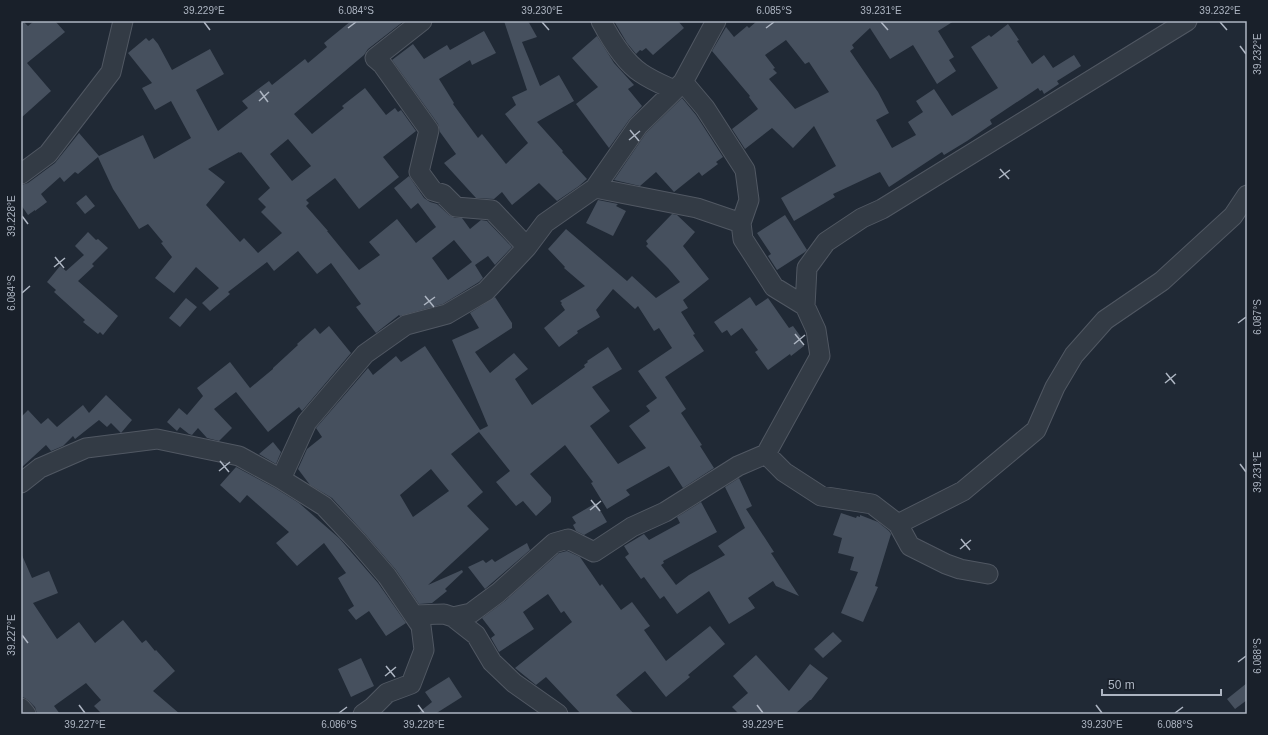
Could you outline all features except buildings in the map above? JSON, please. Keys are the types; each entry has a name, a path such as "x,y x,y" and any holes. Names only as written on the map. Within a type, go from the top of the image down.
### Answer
{"street":[{"path":"21,174 48,154 111,72 123,21"},
{"path":"422,21 375,58 382,64 429,130 419,172 433,191 443,194 456,207 492,210 527,247"},
{"path":"600,21 617,48 639,72 679,86 705,108 745,170 749,200 742,222 743,239 774,287 805,306"},
{"path":"281,479 307,422 365,354 406,325 447,314 486,291 527,247 545,223 595,188 638,126 679,86 716,21"},
{"path":"453,617 471,613 498,593 554,543 568,539 594,552 632,527 665,512 738,466 766,454 820,356 816,330 805,306 807,268 826,242 862,218 882,209 1187,21"},
{"path":"595,188 697,208 742,222"},
{"path":"898,524 963,490 1036,430 1055,387 1074,355 1084,343 1105,320 1162,282 1233,216 1247,195"},
{"path":"21,483 40,468 86,448 157,439 239,456 281,479 324,506 357,541 386,576 421,626 424,650 411,684 388,693 363,714"},
{"path":"766,454 784,472 821,496 872,504 898,524 910,546 946,564 960,569 988,574"},
{"path":"414,615 444,614 453,617 476,636 492,662 514,683 558,714"},
{"path":"21,708 26,714"}]}
